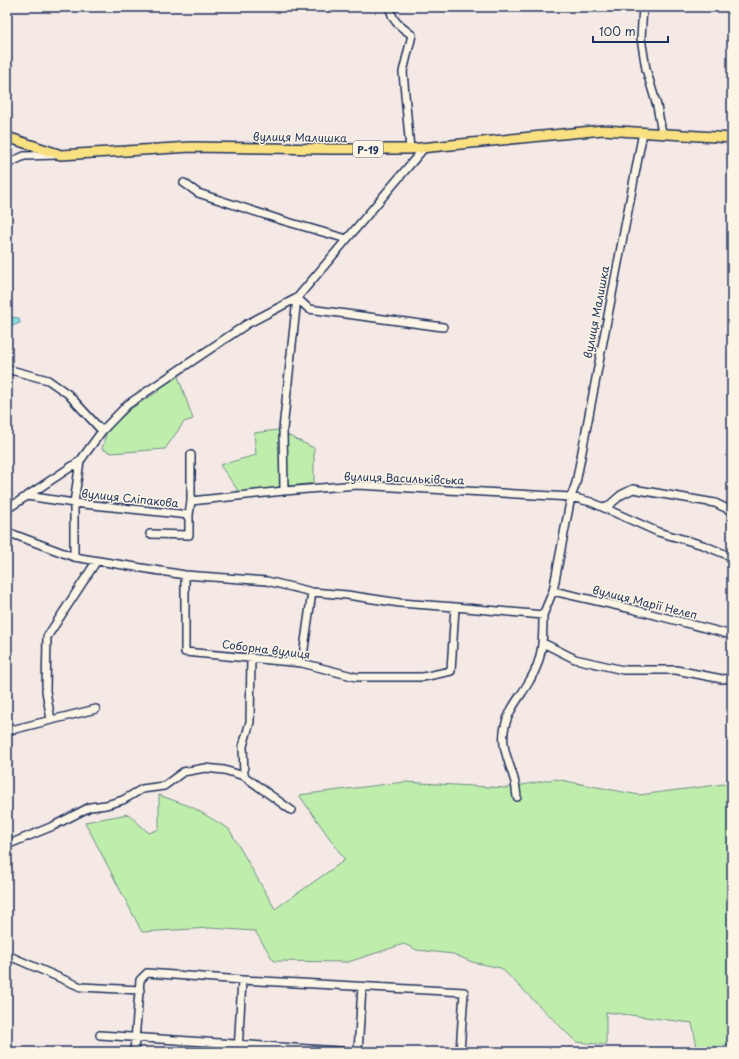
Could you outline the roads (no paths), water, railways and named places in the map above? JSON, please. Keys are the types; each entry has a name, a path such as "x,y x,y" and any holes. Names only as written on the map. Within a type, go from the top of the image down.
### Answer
{"main road":[{"name":"вулиця Малишка","path":"7,137 61,155 191,147 410,149 603,130 732,138"}],"street":[{"path":"390,7 391,15 395,22 412,36 403,72 410,149"},
{"path":"643,7 641,38 644,61 657,106 662,133"},
{"name":"вулиця Малишка","path":"571,497 576,483 643,132"},
{"path":"7,509 80,460 102,431 127,405 247,324 297,298 425,147"},
{"path":"7,164 24,156 61,155"},
{"path":"184,183 198,193 347,240"},
{"path":"297,298 309,309 443,327"},
{"path":"284,491 283,429 297,298"},
{"path":"7,369 48,380 68,394 102,431"},
{"name":"вулиця Сліпакова","path":"80,460 74,503 190,515 191,455"},
{"name":"вулиця Васильківська","path":"191,501 357,485 571,497 591,502 606,508 658,532 702,545 732,557"},
{"path":"606,508 621,495 634,489 715,503 732,511"},
{"path":"27,496 74,503 74,557"},
{"path":"517,797 514,780 507,762 504,742 505,725 516,701 530,681 538,665 543,643 543,615 553,591 571,497"},
{"path":"150,534 189,536 190,515"},
{"path":"7,532 74,557 96,562 186,575 267,581 312,592 347,595 400,603 543,615"},
{"path":"52,720 46,691 47,637 96,562"},
{"name":"Соборна вулиця","path":"186,575 185,652 302,663 356,677 423,677 451,671 455,607"},
{"name":"вулиця Марії Нелеп","path":"553,591 624,607 732,635"},
{"path":"302,663 312,592"},
{"path":"543,643 575,659 624,670 676,670 722,679 732,678"},
{"path":"244,776 243,746 250,722 251,657"},
{"path":"7,731 96,709"},
{"path":"7,845 53,826 90,807 106,805 123,800 142,789 164,786 183,772 205,768 224,770 244,776 292,810"},
{"path":"7,955 81,987 140,990"},
{"path":"134,1052 140,980 147,973 242,980 464,992 460,1052"},
{"path":"238,1048 242,980"},
{"path":"358,1052 362,987"},
{"path":"100,1036 238,1048 354,1052"}],"water":[{"path":"7,318 19,318 20,323 7,328"}]}
